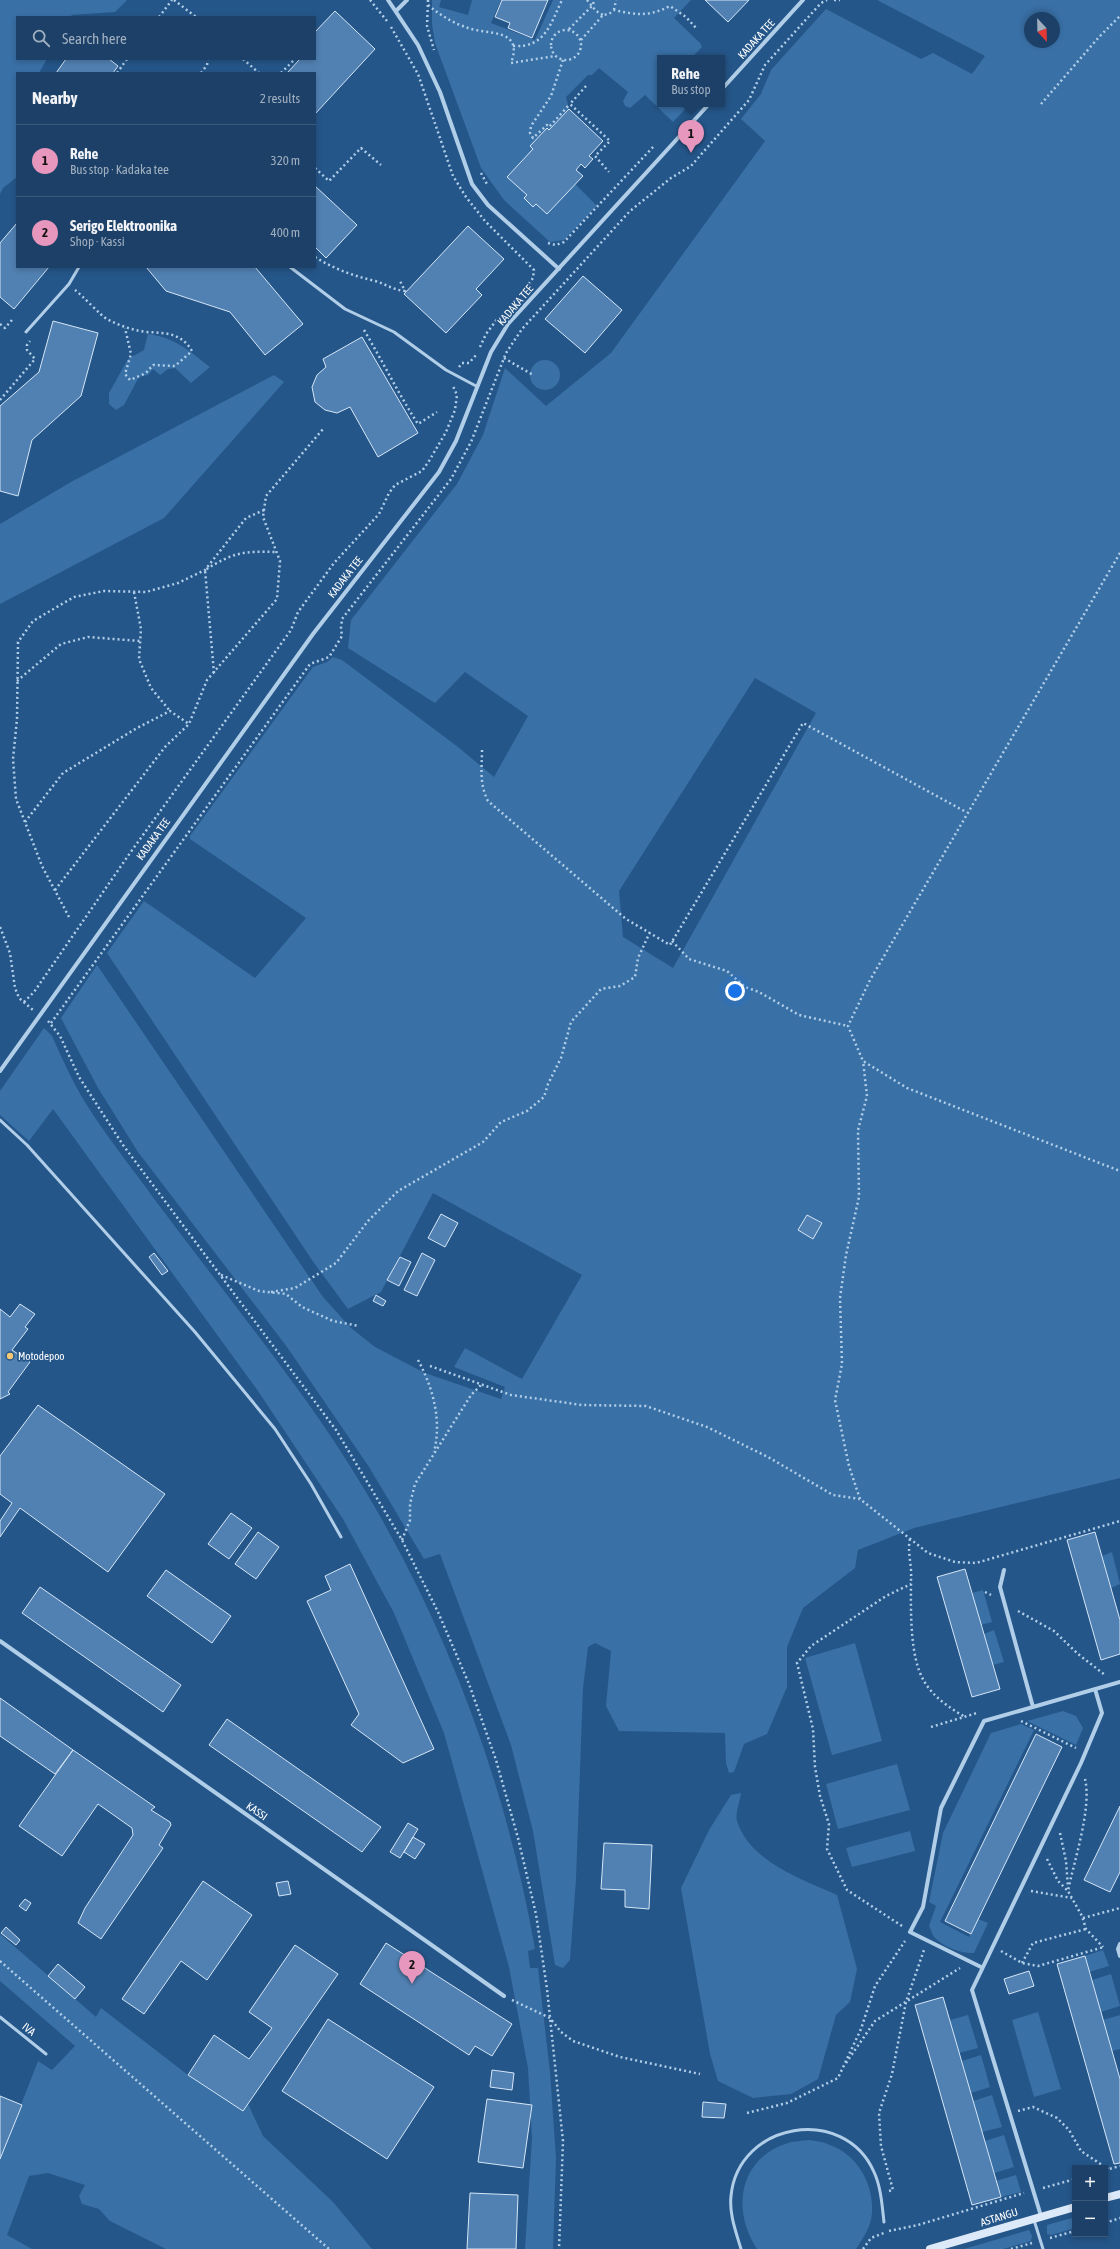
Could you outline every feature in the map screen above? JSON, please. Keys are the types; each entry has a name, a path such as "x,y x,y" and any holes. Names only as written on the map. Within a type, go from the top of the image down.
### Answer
{"street":[{"path":"388,0 418,45 440,92 472,184 488,205 559,269"},
{"path":"396,11 407,0"},
{"name":"KADAKA TEE","path":"725,86 803,0"},
{"name":"KADAKA TEE","path":"0,1071 313,634 439,472 456,441 476,386 491,352 508,324 706,107"},
{"path":"1004,1570 1000,1587 1033,1707"},
{"name":"KASSI","path":"0,1641 504,1996"},
{"path":"981,1967 910,1932 924,1907 941,1808 984,1721 1120,1682"},
{"path":"1037,2217 1034,2191 972,1990 981,1967 1081,1763 1102,1713 1096,1689"},
{"path":"1120,1944 1118,1948 1120,1956"},
{"path":"1108,2197 1120,2194"},
{"name":"ASTANGU","path":"930,2249 1072,2208"}],"lane":[{"path":"26,332 69,284 78,268"},
{"path":"291,268 334,302 394,332 454,375 476,386"},
{"path":"0,1120 27,1145 195,1332 275,1429 311,1484 341,1537"},
{"name":"IVA","path":"0,2017 46,2054"},
{"path":"741,2249 731,2210 731,2195 734,2180 745,2160 760,2144 789,2130 805,2129 827,2132 851,2143 864,2156 874,2170 879,2186 884,2222"},
{"path":"1037,2217 1043,2249"}],"path":[{"path":"160,16 173,0 195,16"},
{"path":"370,0 388,22 418,74 454,176 466,197 485,221 534,270 533,278 525,287"},
{"path":"428,0 427,26 435,52"},
{"path":"513,46 532,45 537,42 544,35 562,0"},
{"path":"587,0 596,11 603,15"},
{"path":"569,30 578,23 593,6 594,0"},
{"path":"581,40 603,15 609,14 614,10 616,0"},
{"path":"834,0 840,0"},
{"path":"427,5 443,17 469,29 498,33 509,38 513,46 514,55 511,63 555,56"},
{"path":"614,10 636,15 655,13 670,6 686,17 696,28"},
{"path":"1041,104 1099,37 1120,16"},
{"path":"569,30 574,32 581,40 582,45 578,55 569,60 563,60 555,56 550,47 552,38 559,31 569,30"},
{"path":"117,72 126,60"},
{"path":"202,72 208,60"},
{"path":"244,60 257,72"},
{"path":"282,72 294,60"},
{"path":"563,60 551,96 531,126 530,134 533,138 547,125 549,127 586,86"},
{"path":"570,104 610,141 595,156 609,172"},
{"path":"542,240 556,245 564,242 657,142"},
{"path":"316,169 329,181 361,148 381,165"},
{"path":"479,170 490,187"},
{"path":"316,257 362,279 377,282 396,290 404,291 400,281"},
{"path":"69,284 105,318 125,328 146,332 166,332 185,341 192,351 174,366 153,365 146,373 130,380 125,374 131,354 125,328"},
{"path":"71,296 76,290"},
{"path":"24,1002 34,992 130,853 291,630 298,612 323,577 379,514 395,485 407,477 422,471 430,461 446,432 454,410 457,395 450,382 462,362 469,363 476,356 486,334 501,314"},
{"path":"0,324 5,328 12,320"},
{"path":"364,330 385,366 393,386 418,424 437,412"},
{"path":"0,400 35,359 27,350 27,345 32,340"},
{"path":"504,358 533,375"},
{"path":"55,890 165,748 189,724 207,680 277,600 280,561 263,517 266,496 323,428"},
{"path":"214,673 205,570 246,518 264,510"},
{"path":"69,917 42,866 16,799 13,759 18,719 16,681 18,642 33,621 74,597 104,591 146,592 178,583 205,570 228,556 248,551 277,552"},
{"path":"860,1499 849,1466 835,1400 842,1364 840,1298 846,1255 859,1197 858,1130 867,1096 863,1061 848,1026 870,980 966,812 1120,553"},
{"path":"134,591 141,629 139,659 150,688 170,711 189,724"},
{"path":"16,681 61,644 88,637 140,641"},
{"path":"25,822 63,773 137,728 170,711"},
{"path":"482,750 480,776 482,789 488,801 626,919 670,945 803,723 966,812"},
{"path":"0,928 10,953 15,988 19,998 55,1028 79,1077 123,1145 336,1430 402,1540 438,1612 469,1684 496,1760 518,1838 536,1914 550,2018 563,2141 559,2249"},
{"path":"271,1292 295,1288 336,1263 368,1221 398,1191 459,1157 482,1142 501,1122 527,1111 544,1097 561,1058 571,1022 601,989 620,986 635,977 638,958 650,932"},
{"path":"672,941 689,960 727,971 745,987 759,992 799,1015 848,1026"},
{"path":"863,1061 907,1088 1120,1171"},
{"path":"220,1274 244,1285 286,1294 302,1307 333,1321 359,1326"},
{"path":"418,1360 429,1382 438,1425 433,1454"},
{"path":"430,1366 511,1395 582,1405 646,1406 707,1427 768,1457 833,1495 860,1499 928,1553 955,1562 976,1563 1120,1521"},
{"path":"402,1540 410,1520 410,1504 415,1484 470,1395 482,1384"},
{"path":"910,1539 908,1546 912,1561 911,1584 914,1639 918,1668 924,1682 936,1695 947,1706 965,1716"},
{"path":"838,2078 861,2029 875,1986 910,1932 848,1890 827,1849 830,1824 820,1796 815,1767 813,1729 797,1663 811,1646 886,1596 911,1584"},
{"path":"985,1592 1054,1631 1078,1654 1106,1676"},
{"path":"931,1727 980,1712"},
{"path":"1021,1721 1076,1748"},
{"path":"1068,1891 1086,1809 1087,1788 1081,1763"},
{"path":"1054,1818 1060,1833 1066,1861 1068,1891"},
{"path":"992,1946 1022,1962 1038,1966 1103,1947 1086,1929 1083,1918 1068,1891 1058,1881 1048,1860 1038,1851"},
{"path":"1020,1889 1072,1898"},
{"path":"1083,1918 1120,1908"},
{"path":"1022,1962 1033,1943 1086,1929"},
{"path":"881,2146 879,2113 892,2074 906,2002 927,1940"},
{"path":"0,1962 329,2249"},
{"path":"747,2112 787,2103 838,2078 875,2021 971,1962"},
{"path":"504,1996 550,2018 560,2032 573,2041 620,2057 700,2074"},
{"path":"1010,2113 1033,2107 1057,2118 1069,2130 1081,2151 1099,2165"},
{"path":"1108,2169 1120,2166"},
{"path":"863,2249 871,2238 887,2232 918,2225 1072,2180"},
{"path":"1108,2222 1120,2218"},
{"path":"1050,2238 1072,2232"}],"shaded area":[{"path":"0,0 127,0 115,12 71,16 16,16 16,60 46,60 40,72 16,72 16,178 3,188 0,194"},
{"path":"432,0 441,0 439,7 468,15 472,0 501,0 491,23 535,40 553,0 691,0 674,18 700,43 702,47 694,55 657,55 657,107 645,95 630,108 625,106 623,101 628,92 599,68 592,75 588,75 566,97 569,109 549,130 547,128 530,146 533,149 527,195 533,206 575,184 597,206 564,240 550,242 504,200 481,168 435,43 432,24"},
{"path":"877,0 1120,0 1120,1478 914,1528 858,1550 855,1568 803,1608 787,1647 787,1687 767,1734 744,1744 734,1772 729,1773 726,1763 725,1733 619,1731 606,1706 611,1651 595,1643 588,1647 583,1688 576,1879 570,1960 563,1968 555,1965 533,1831 511,1745 440,1554 424,1559 369,1467 287,1347 138,1152 98,1088 61,1018 97,965 323,1297 351,1328 375,1347 425,1373 501,1399 505,1387 454,1367 465,1348 522,1379 582,1275 433,1193 381,1292 348,1309 314,1263 107,953 144,901 255,978 306,918 190,839 190,836 313,667 327,662 333,657 342,660 458,747 494,777 528,716 465,672 435,703 348,648 351,620 457,484 483,435 505,368 546,406 611,353 765,141 741,119 761,94 771,70 826,9 921,59 933,53 972,74 985,56","holes":["755,678 816,713 673,968 623,937 619,891"]},
{"path":"657,107 687,107 673,122"},
{"path":"148,334 166,338 182,346 210,367 191,383 175,368 168,369 160,375 153,369 148,375 139,377 124,405 116,410 109,404 109,393 128,359 144,350"},
{"path":"545,360 556,364 560,375 556,386 545,390 534,386 530,375 534,364"},
{"path":"274,375 284,382 164,518 0,604 0,524 71,482"},
{"path":"44,1028 52,1036 76,1086 102,1127 155,1200 291,1380 336,1444 377,1511 414,1579 446,1650 475,1723 499,1797 519,1873 535,1949 528,1951 530,1968 538,1968 550,2072 556,2158 553,2249 525,2249 532,2138 528,2068 509,1967 444,1733 394,1613 343,1519 258,1391 53,1109 29,1141 0,1115 0,1091"},
{"path":"1112,1552 1120,1584 1111,1588 1102,1556"},
{"path":"983,1590 992,1622 981,1625 972,1593"},
{"path":"994,1630 1004,1662 993,1665 984,1634"},
{"path":"855,1643 882,1741 832,1755 805,1658"},
{"path":"1063,1711 1076,1716 1083,1728 1076,1745 1027,1721"},
{"path":"1021,1724 1034,1730 940,1922 969,1937 978,1919 988,1923 974,1953 959,1951 948,1947 934,1937 929,1926 936,1906 929,1902 943,1833 991,1733"},
{"path":"897,1764 910,1810 838,1829 826,1784"},
{"path":"741,1793 737,1811 737,1821 753,1848 765,1858 793,1875 837,1895 857,1969 850,2002 836,2015 818,2079 791,2094 753,2098 718,2081 710,2054 681,1888 709,1830 731,1795"},
{"path":"910,1831 915,1851 852,1867 846,1848"},
{"path":"0,1934 96,2017 101,2008 188,2075 243,2111 248,2104 263,2136 333,2202 372,2249 166,2249 110,2221 99,2209 82,2204 79,2196 85,2185 48,2173 29,2176 7,2235 32,2249 0,2249 0,2159 38,2061 52,2070 75,2046 0,1981"},
{"path":"1103,1950 1109,1966 1089,1972 1085,1956"},
{"path":"1111,1974 1120,2006 1101,2012 1092,1980"},
{"path":"1038,2012 1061,2089 1034,2097 1012,2020"},
{"path":"968,2015 978,2048 959,2053 950,2020"},
{"path":"1120,2015 1120,2049 1112,2051 1103,2020"},
{"path":"981,2055 990,2087 971,2093 962,2061"},
{"path":"992,2095 1002,2127 982,2132 973,2101"},
{"path":"1004,2135 1014,2167 994,2173 985,2141"},
{"path":"809,2140 825,2143 840,2150 849,2156 862,2172 867,2182 872,2202 870,2223 866,2232 856,2249 757,2249 749,2234 744,2218 742,2202 744,2187 750,2173 759,2160 772,2150 790,2142"},
{"path":"1016,2175 1021,2192 1001,2197 996,2181"},
{"path":"1072,2218 1072,2229 1051,2235 1047,2234 1047,2225"},
{"path":"1029,2230 1032,2236 1031,2241 1003,2249 964,2249"}],"building":[{"path":"502,0 548,0 532,38 508,28 510,23 495,17"},
{"path":"705,0 749,0 728,22"},
{"path":"335,11 375,49 316,113 316,72 288,72 299,60 316,60 316,31"},
{"path":"65,60 110,60 118,66 114,72 57,72"},
{"path":"569,109 603,141 589,156 593,159 585,168 581,164 576,170 583,176 547,214 536,204 533,207 524,198 527,195 507,177 533,149 530,146 547,128 549,130"},
{"path":"316,187 357,225 326,258 316,248"},
{"path":"16,224 16,268 48,268 14,309 0,297 0,243"},
{"path":"468,226 504,259 476,289 482,295 446,333 404,294"},
{"path":"147,268 256,268 303,324 265,355 230,312 166,291"},
{"path":"583,276 622,310 585,353 545,319"},
{"path":"53,321 98,333 81,396 32,440 18,496 0,491 0,406 39,372"},
{"path":"362,337 418,433 378,457 350,407 337,413 325,410 315,402 312,387 317,375 326,367 323,359"},
{"path":"441,1214 458,1223 445,1247 428,1238"},
{"path":"807,1215 822,1223 813,1239 798,1230"},
{"path":"154,1253 168,1271 162,1275 149,1257"},
{"path":"422,1253 435,1260 417,1296 404,1290"},
{"path":"400,1257 411,1262 399,1286 387,1280"},
{"path":"376,1295 386,1301 383,1306 373,1301"},
{"name":"Motodepoo","path":"20,1304 35,1314 25,1327 28,1329 12,1350 30,1362 8,1392 10,1394 0,1399 0,1309 10,1317"},
{"path":"38,1405 165,1494 108,1572 20,1508 0,1537 0,1521 12,1503 0,1494 0,1456"},
{"path":"231,1513 252,1528 229,1559 208,1544"},
{"path":"258,1532 279,1547 256,1579 235,1564"},
{"path":"1095,1532 1120,1620 1120,1654 1101,1660 1067,1540"},
{"path":"350,1564 434,1749 403,1763 351,1725 359,1714 307,1601 331,1590 325,1576"},
{"path":"965,1569 1000,1689 972,1697 937,1577"},
{"path":"166,1570 231,1616 212,1643 147,1596"},
{"path":"40,1587 181,1685 163,1712 22,1613"},
{"path":"0,1698 73,1750 55,1774 0,1736"},
{"path":"227,1719 381,1827 362,1852 209,1745"},
{"path":"1036,1734 1062,1747 971,1934 945,1921"},
{"path":"73,1750 155,1807 151,1810 170,1822 171,1825 159,1845 163,1848 101,1939 78,1923 85,1908 133,1835 132,1828 98,1804 62,1856 19,1826"},
{"path":"1120,1806 1120,1872 1110,1892 1084,1880"},
{"path":"408,1823 418,1829 400,1858 390,1852"},
{"path":"413,1837 425,1844 415,1859 404,1852"},
{"path":"604,1843 652,1845 649,1909 625,1907 625,1890 601,1889"},
{"path":"203,1881 252,1915 207,1980 181,1961 144,2014 122,1999"},
{"path":"288,1881 291,1894 279,1896 276,1883"},
{"path":"25,1899 31,1903 26,1911 19,1906"},
{"path":"6,1927 20,1940 16,1945 1,1933"},
{"path":"386,1943 512,2024 492,2056 475,2046 469,2055 360,1984"},
{"path":"295,1945 338,1974 243,2111 188,2075 214,2035 249,2059 272,2028 249,2012"},
{"path":"1085,1956 1120,2079 1120,2163 1114,2164 1057,1964"},
{"path":"58,1964 85,1987 75,1999 48,1976"},
{"path":"1029,1971 1034,1986 1009,1994 1004,1979"},
{"path":"943,1997 1001,2197 972,2205 915,2005"},
{"path":"328,2019 434,2087 387,2159 282,2091"},
{"path":"492,2070 514,2073 512,2090 490,2087"},
{"path":"0,2096 22,2105 0,2159"},
{"path":"487,2099 532,2105 523,2168 478,2162"},
{"path":"703,2102 726,2104 724,2118 702,2117"},
{"path":"470,2193 518,2195 516,2249 467,2249"}],"place":[{"name":"Rehe","path":"691,153"},
{"name":"Motodepoo","path":"10,1356"},
{"name":"Serigo Elektroonika","path":"412,1984"}]}
